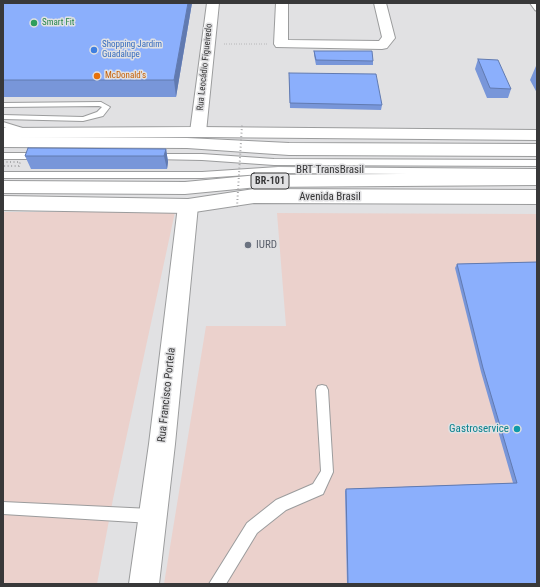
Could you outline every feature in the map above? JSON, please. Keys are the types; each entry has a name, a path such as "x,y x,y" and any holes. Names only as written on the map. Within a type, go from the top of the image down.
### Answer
{"main road":[{"path":"3,133 198,132 537,135"},
{"path":"3,142 187,143 290,149 537,150"},
{"name":"Avenida Brasil","path":"3,187 185,188 258,181 537,179"},
{"name":"Avenida Brasil","path":"3,203 188,206 254,196 537,197"},
{"name":"Rua Francisco Portela","path":"144,584 162,444 188,206"}],"street":[{"name":"Rua Leocádio Figueiredo","path":"198,132 212,3"},
{"path":"282,3 281,44 382,45 389,38 380,3"}],"lane":[{"path":"533,3 537,9"},
{"path":"3,105 101,104 106,107 100,114 83,119 3,118"},
{"path":"3,124 28,133"},
{"path":"3,156 43,156"},
{"name":"BRT TransBrasil","path":"147,157 202,157 274,162 537,163"},
{"name":"BRT TransBrasil","path":"3,175 202,175 278,170 537,172"},
{"path":"216,584 220,581 252,528 281,505 318,489 327,472 322,390"},
{"path":"3,508 152,516"}],"path":[{"path":"207,44 281,44"},
{"path":"237,207 242,125"},
{"path":"3,162 20,162 19,166 3,166"}],"shaded area":[{"path":"3,212 175,212 113,499 97,584 3,584"},
{"path":"277,213 537,214 537,584 164,584 206,326 286,326"}],"building":[{"name":"Shopping Jardim Guadalupe","path":"3,3 188,3 174,80 3,80"},
{"path":"314,51 372,51 373,61 316,60"},
{"path":"478,59 498,60 511,89 490,88"},
{"path":"289,73 376,74 382,105 290,103"},
{"path":"28,148 166,149 164,156 25,156"},
{"name":"Gastroservice","path":"537,262 537,584 348,584 346,489 517,483 483,368 457,264"}],"place":[{"name":"Smart Fit","path":"34,23"},
{"name":"Shopping Jardim Guadalupe","path":"94,50"},
{"name":"McDonald's","path":"97,76"},
{"name":"IURD","path":"248,245"},
{"name":"Gastroservice","path":"517,429"}]}
